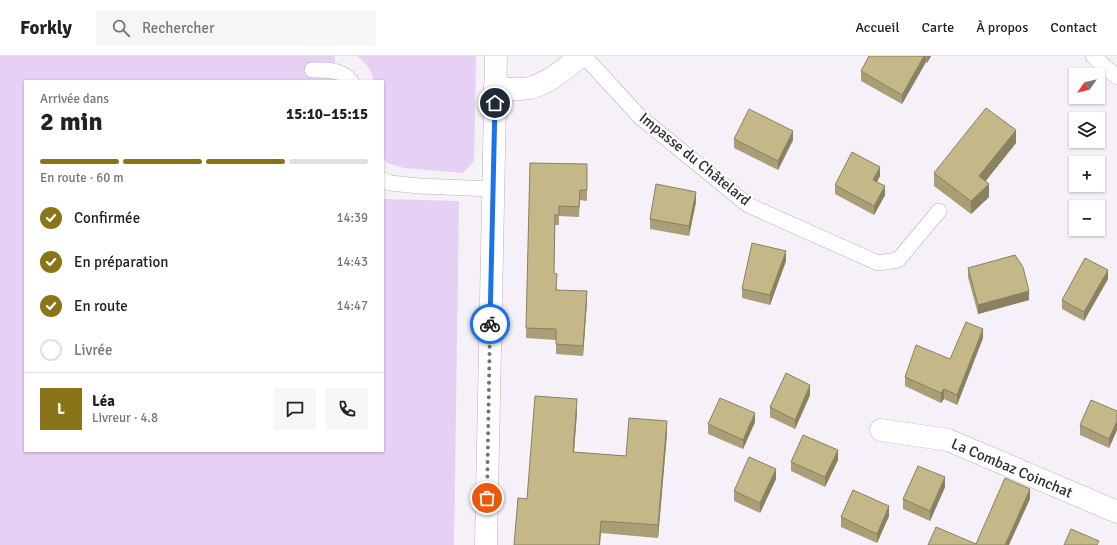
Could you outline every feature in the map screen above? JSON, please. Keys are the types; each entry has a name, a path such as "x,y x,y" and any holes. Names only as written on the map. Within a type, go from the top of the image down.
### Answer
{"street":[{"path":"486,545 496,56"},
{"path":"495,88 530,88 542,83 582,56"},
{"name":"La Combaz Coinchat","path":"881,430 948,440 1117,512"}],"lane":[{"name":"Impasse du Châtelard","path":"582,56 640,117 748,204 878,263 898,260 939,211"},
{"path":"1093,56 1117,77"},
{"path":"312,70 335,71 346,75 350,80"},
{"path":"384,180 419,186 493,189"}],"shaded area":[{"path":"0,56 335,56 334,80 24,80 24,452 384,452 384,199 459,201 454,545 0,545"},
{"path":"357,56 476,56 474,161 463,173 404,168 387,163 384,158 384,80 374,80 372,74 363,61"}],"building":[{"path":"869,56 924,56 902,95 861,71"},
{"path":"986,108 1016,130 979,176 989,184 971,201 934,173"},
{"path":"749,109 793,131 778,161 734,139"},
{"path":"852,152 880,167 873,180 885,186 874,206 835,185"},
{"path":"530,163 587,164 587,190 580,190 579,207 559,206 559,215 555,215 554,273 557,274 556,290 587,291 583,346 556,344 556,329 526,328"},
{"path":"656,184 696,192 689,226 650,219"},
{"path":"752,243 786,251 770,295 742,289"},
{"path":"1015,255 1023,267 1029,291 978,305 968,268"},
{"path":"1085,258 1108,270 1084,312 1062,300"},
{"path":"966,322 983,329 957,395 944,389 941,393 905,377 916,345 950,359"},
{"path":"786,373 810,385 795,420 770,407"},
{"path":"535,396 577,399 573,452 626,456 629,418 667,421 658,525 601,521 599,545 514,545 518,498 527,499"},
{"path":"720,398 755,413 743,440 708,424"},
{"path":"1091,400 1117,411 1117,421 1109,439 1080,425"},
{"path":"803,435 838,450 825,477 791,462"},
{"path":"749,457 776,469 760,503 734,491"},
{"path":"918,466 945,477 930,511 903,499"},
{"path":"1005,478 1030,489 1005,545 928,545 936,527 976,544"},
{"path":"853,490 889,506 877,534 841,517"},
{"path":"1071,529 1099,541 1097,545 1064,545"}],"way so far":[{"path":"487,498 490,324"}],"route":[{"path":"490,324 495,103"}]}
